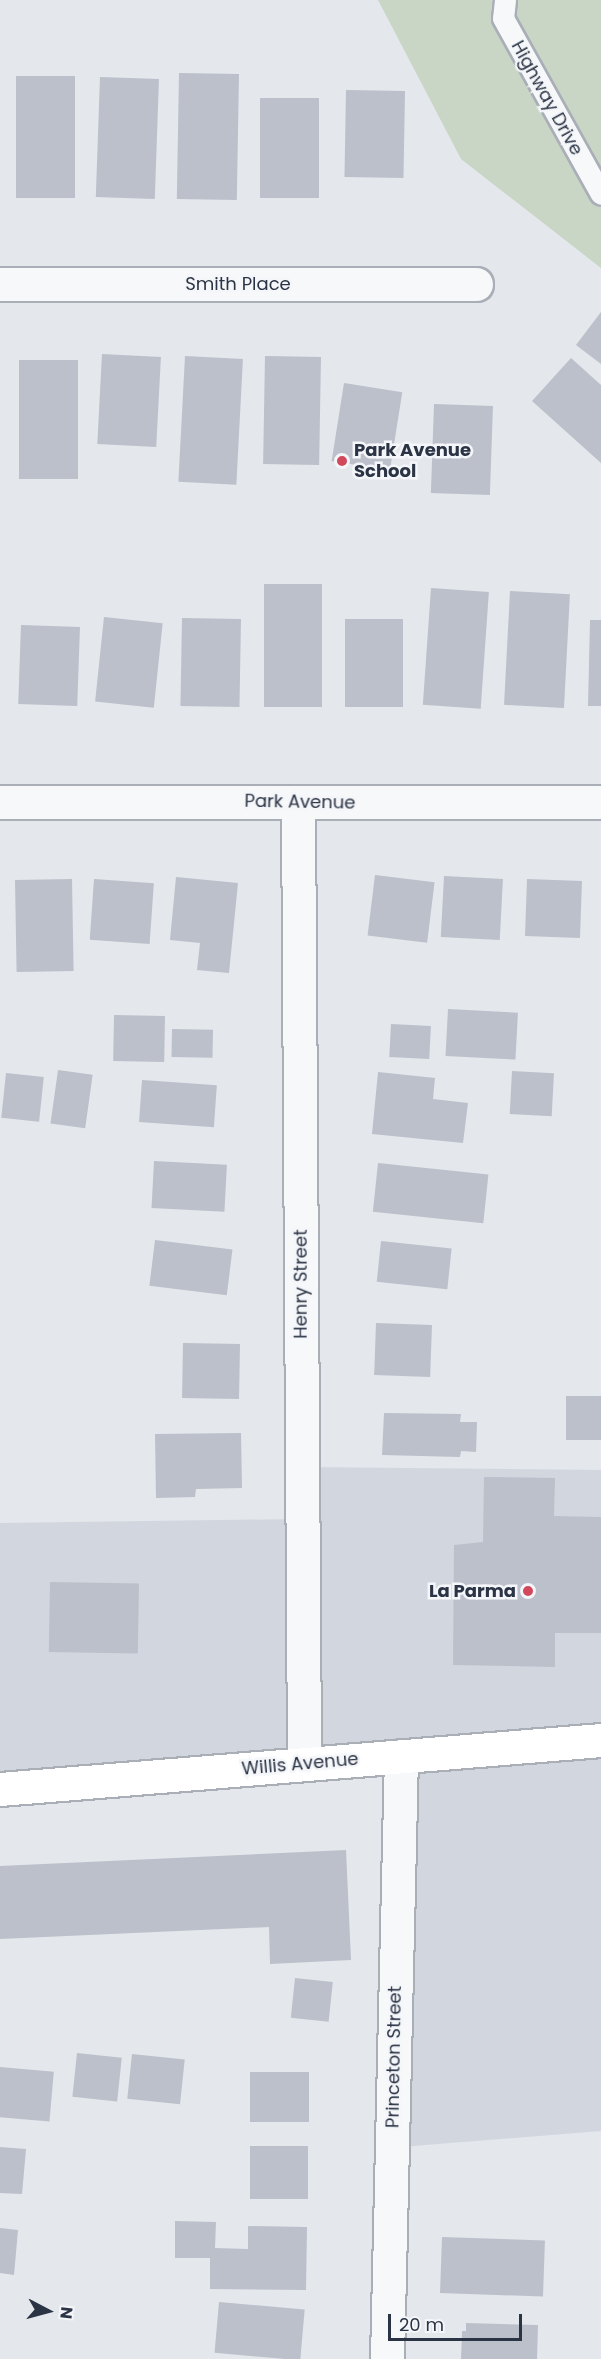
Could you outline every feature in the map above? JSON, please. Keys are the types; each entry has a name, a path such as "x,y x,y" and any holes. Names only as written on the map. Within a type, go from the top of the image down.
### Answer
{"main road":[{"name":"Willis Avenue","path":"0,1789 601,1740"}],"street":[{"name":"Smith Place","path":"0,284 476,284"},
{"name":"Park Avenue","path":"0,802 223,801 298,804 601,802"},
{"name":"Henry Street","path":"298,804 304,1764"},
{"name":"Princeton Street","path":"387,2359 400,1756"}],"lane":[{"name":"Highway Drive","path":"505,0 502,18 601,194"}],"shaded area":[{"path":"302,1467 601,1470 601,2131 388,2148 400,1756 0,1789 0,1523 303,1519"}],"green space":[{"path":"378,0 601,0 601,268 461,159"}],"building":[{"path":"179,73 239,74 237,200 177,199"},
{"path":"16,76 75,76 75,198 16,198"},
{"path":"100,77 159,79 155,199 96,197"},
{"path":"346,90 405,91 403,178 344,177"},
{"path":"260,98 319,98 319,198 260,198"},
{"path":"601,312 601,364 576,345"},
{"path":"102,354 161,357 156,447 97,444"},
{"path":"185,356 243,359 236,485 178,482"},
{"path":"265,356 321,357 319,465 263,464"},
{"path":"571,358 601,385 601,463 532,401"},
{"path":"19,360 78,360 78,479 19,479"},
{"path":"344,383 402,392 390,470 332,461"},
{"path":"434,404 493,406 490,495 431,493"},
{"path":"264,584 322,584 322,707 264,707"},
{"path":"431,588 489,592 481,709 423,705"},
{"path":"510,591 570,594 564,708 504,705"},
{"path":"104,617 163,623 154,708 95,702"},
{"path":"182,618 241,619 239,707 180,706"},
{"path":"345,619 403,619 403,707 345,707"},
{"path":"590,620 601,620 601,706 588,706"},
{"path":"21,625 80,627 77,706 18,704"},
{"path":"375,875 435,882 427,943 368,936"},
{"path":"444,876 503,879 500,940 441,937"},
{"path":"176,877 238,883 229,973 197,970 200,943 170,940"},
{"path":"72,879 74,971 17,972 15,880"},
{"path":"94,879 154,883 150,944 90,940"},
{"path":"527,879 582,881 580,938 525,936"},
{"path":"448,1009 518,1013 515,1060 446,1056"},
{"path":"114,1015 165,1016 164,1062 113,1061"},
{"path":"391,1024 431,1026 429,1059 389,1057"},
{"path":"172,1029 213,1030 213,1058 172,1057"},
{"path":"58,1070 93,1075 85,1128 50,1123"},
{"path":"512,1071 554,1073 552,1116 510,1114"},
{"path":"378,1072 435,1078 433,1099 468,1103 463,1143 372,1134"},
{"path":"6,1073 44,1077 39,1122 1,1118"},
{"path":"142,1080 217,1085 214,1127 139,1122"},
{"path":"154,1161 227,1165 224,1212 152,1208"},
{"path":"378,1163 488,1175 483,1223 373,1212"},
{"path":"155,1240 232,1250 227,1295 149,1286"},
{"path":"381,1241 452,1248 447,1289 377,1282"},
{"path":"376,1323 432,1325 430,1377 374,1375"},
{"path":"183,1343 240,1344 239,1399 182,1398"},
{"path":"566,1396 601,1396 601,1440 566,1440"},
{"path":"384,1413 461,1414 460,1422 477,1422 476,1452 461,1451 460,1457 382,1455"},
{"path":"241,1433 242,1488 196,1489 195,1497 156,1498 155,1434"},
{"path":"484,1477 555,1478 554,1516 601,1517 601,1633 555,1633 555,1667 453,1665 454,1545 483,1542"},
{"path":"50,1582 139,1584 138,1654 49,1652"},
{"path":"346,1850 351,1960 270,1964 269,1927 0,1939 0,1866"},
{"path":"295,1978 333,1982 329,2022 291,2018"},
{"path":"77,2053 122,2058 117,2101 72,2097"},
{"path":"132,2054 185,2060 180,2104 127,2099"},
{"path":"0,2067 54,2072 49,2122 0,2117"},
{"path":"250,2072 309,2072 309,2122 250,2122"},
{"path":"250,2146 308,2146 308,2199 250,2199"},
{"path":"0,2147 26,2149 22,2194 0,2193"},
{"path":"175,2221 216,2222 215,2248 248,2249 248,2226 307,2227 306,2290 210,2289 210,2258 175,2258"},
{"path":"0,2228 18,2230 14,2275 0,2273"},
{"path":"442,2237 545,2241 543,2297 440,2293"},
{"path":"219,2302 305,2309 300,2359 215,2353"},
{"path":"466,2323 538,2325 537,2359 461,2359 462,2331 466,2331"}],"place":[{"name":"Park Avenue School","path":"342,461"},
{"name":"La Parma","path":"528,1591"}]}
